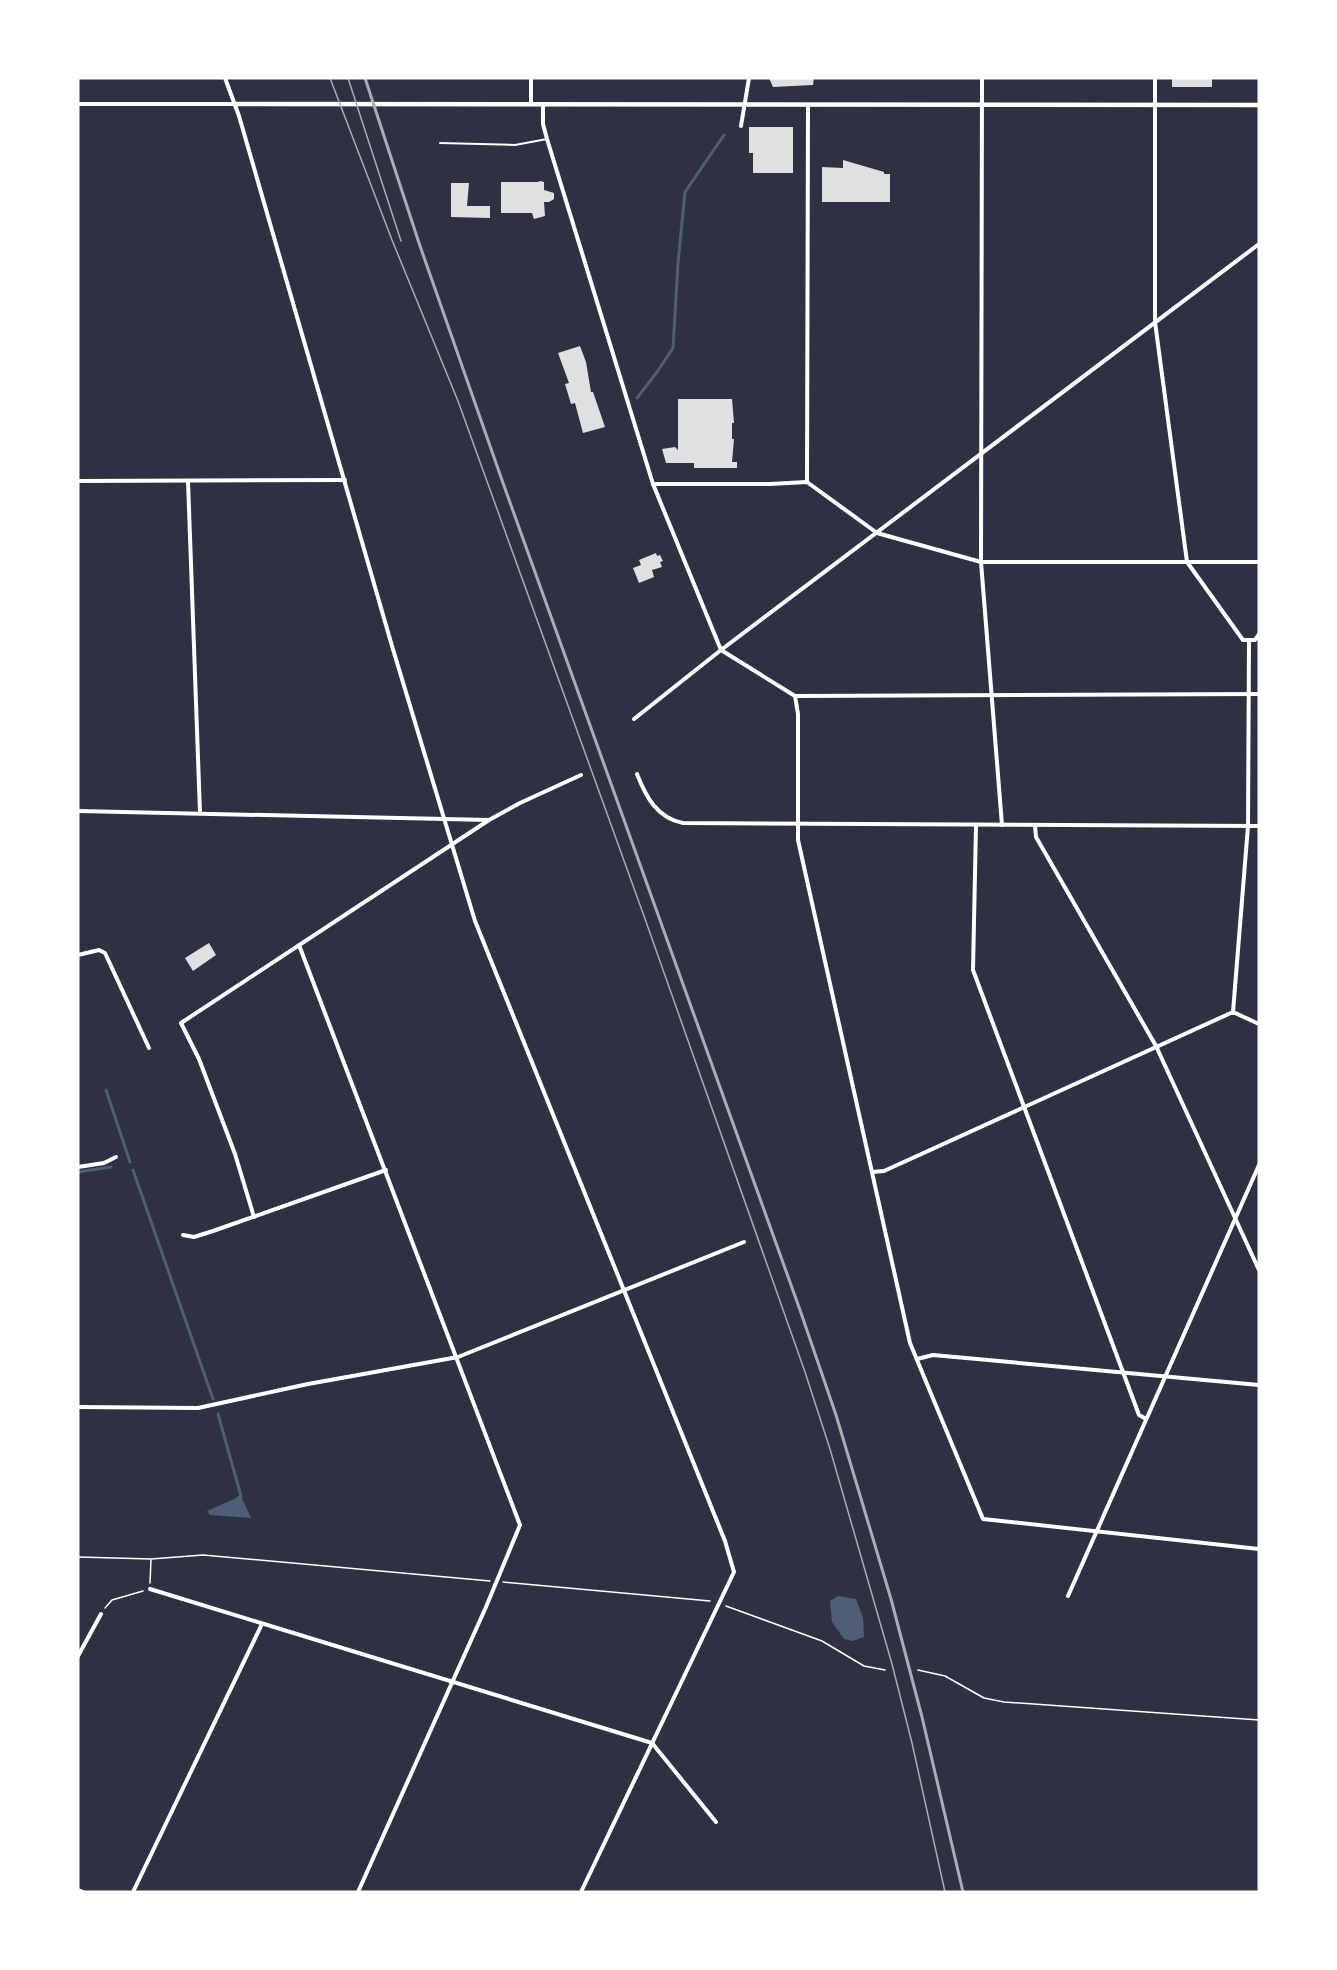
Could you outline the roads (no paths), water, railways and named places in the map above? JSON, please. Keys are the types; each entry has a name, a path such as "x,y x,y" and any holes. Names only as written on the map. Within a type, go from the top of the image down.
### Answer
{"street":[{"path":"225,78 475,921 724,1541 734,1572 581,1892"},
{"path":"531,78 531,104"},
{"path":"741,126 749,78"},
{"path":"982,78 981,562 1002,825"},
{"path":"1155,78 1155,322 1187,562 1243,639 1255,639 1259,634"},
{"path":"78,104 1259,105"},
{"path":"543,104 543,123 547,139 654,484 721,650 795,696 1259,694"},
{"path":"807,482 808,105"},
{"path":"633,719 1259,244"},
{"path":"78,481 345,480"},
{"path":"188,482 200,813"},
{"path":"654,484 807,482 877,533 981,562 1259,562"},
{"path":"1233,1012 1248,826 1249,639"},
{"path":"795,696 798,722 796,824 798,840 910,1343 983,1519 1259,1549"},
{"path":"637,774 655,809 676,822 695,824 1259,826"},
{"path":"254,1217 243,1176 200,1059 181,1023 489,820 581,775"},
{"path":"78,811 489,820"},
{"path":"976,825 973,970 1139,1415 1146,1419"},
{"path":"1035,825 1036,837 1156,1046 1259,1270"},
{"path":"299,945 520,1521 497,1582 358,1892"},
{"path":"78,955 99,950 105,953 148,1048"},
{"path":"872,1173 884,1171 1233,1012 1259,1024"},
{"path":"78,1167 104,1163 116,1157"},
{"path":"1068,1596 1259,1165"},
{"path":"183,1235 194,1237 386,1170"},
{"path":"78,1407 198,1408 308,1384 458,1358 744,1242"},
{"path":"917,1359 933,1355 1259,1385"},
{"path":"150,1589 652,1743 716,1822"},
{"path":"78,1656 101,1614"},
{"path":"133,1892 262,1624"},
{"path":"78,1890 83,1892"}],"lane":[{"path":"440,143 515,145 547,139"}],"water":[{"path":"241,1496 251,1518 210,1515 207,1511"},
{"path":"838,1596 856,1599 863,1618 864,1637 853,1641 844,1639 832,1622 830,1601"}],"waterway":[{"path":"637,398 673,348 685,192 724,135"},
{"path":"106,1090 130,1162"},
{"path":"78,1172 111,1167"},
{"path":"133,1170 213,1399"},
{"path":"218,1414 241,1496 238,1498"}],"tram line":[{"path":"330,78 392,240 458,401 644,916 805,1372 830,1449 892,1664 945,1892"},
{"path":"348,78 401,241"}],"railway":[{"path":"365,78 419,243 503,483 836,1415 891,1599 922,1717 963,1892"}]}
